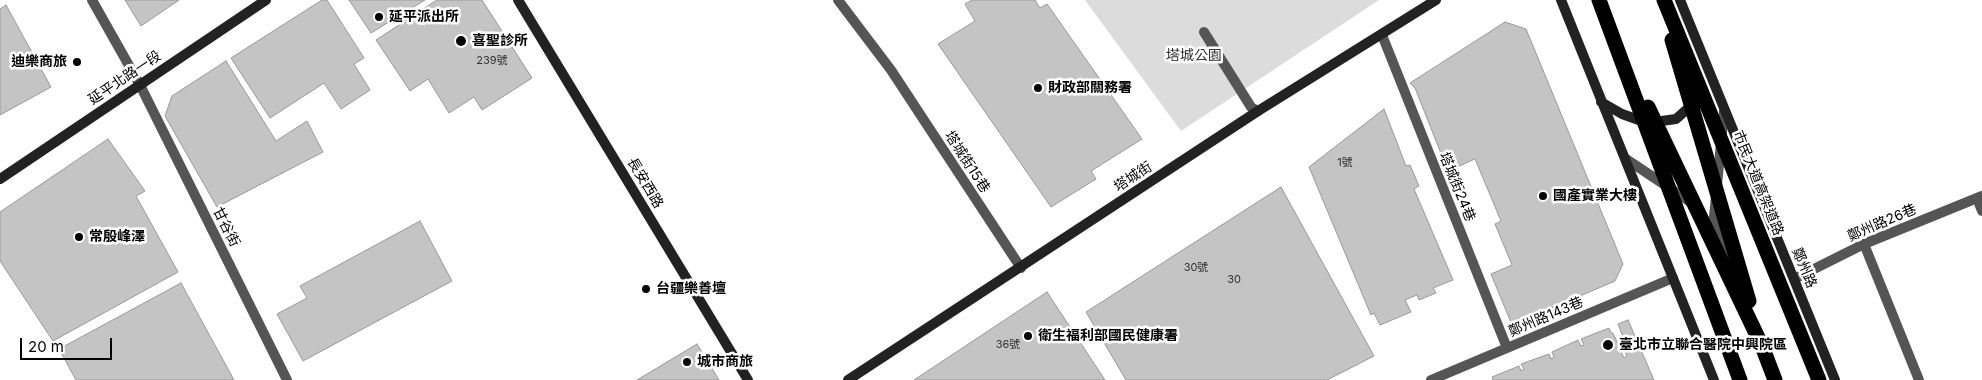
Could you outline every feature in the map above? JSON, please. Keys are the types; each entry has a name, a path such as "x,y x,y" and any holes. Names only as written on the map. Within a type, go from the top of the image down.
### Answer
{"highway":[{"path":"1599,0 1740,380"},
{"path":"1660,0 1762,346 1775,380"},
{"name":"市民大道高架道路","path":"1664,0 1819,380"},
{"path":"1605,17 1762,346"}],"street":[{"name":"甘谷街","path":"92,0 140,85 287,380"},
{"name":"延平北路一段","path":"0,179 266,0"},
{"name":"長安西路","path":"518,0 748,380"},
{"name":"塔城街15巷","path":"838,0 891,70 1020,268"},
{"name":"塔城街","path":"848,380 1258,111 1436,0"},
{"path":"1561,0 1714,380"},
{"name":"鄭州路","path":"1680,0 1835,380"},
{"path":"1204,32 1251,107 1258,111"},
{"name":"塔城街24巷","path":"1382,35 1508,348"},
{"path":"1601,102 1622,114 1647,123 1676,119 1696,102 1704,76 1696,41"},
{"path":"1724,111 1714,217 1744,298"},
{"path":"1626,159 1714,217"},
{"path":"1979,197 1982,211"},
{"name":"鄭州路26巷","path":"1794,279 1864,244 1979,197"},
{"path":"1864,244 1919,380"},
{"name":"鄭州路143巷","path":"1431,380 1673,278"}],"green space":[{"name":"塔城公園","path":"1085,0 1379,0 1181,131"}],"building":[{"path":"125,0 179,0 141,26"},
{"path":"322,0 327,0 364,58 354,64 370,90 341,109 324,83 270,118 231,58"},
{"name":"延平派出所","path":"349,0 425,0 371,33"},
{"path":"437,0 482,0 532,78 482,110 474,97 449,113 428,79 410,91 376,40"},
{"name":"財政部關務署","path":"972,0 1035,0 1040,8 1047,4 1142,139 1091,171 1096,179 1051,207 938,44 975,21 965,4"},
{"path":"6,5 51,87 0,115 0,9"},
{"name":"國產實業大樓","path":"1505,22 1526,29 1623,264 1615,281 1512,325 1491,274 1512,265 1495,224 1501,221 1475,159 1448,171 1415,88 1410,83"},
{"path":"226,61 276,141 307,121 323,152 217,207 165,116 172,96"},
{"path":"1384,109 1406,166 1410,165 1419,186 1414,189 1453,280 1433,288 1436,293 1419,300 1417,295 1405,300 1411,312 1380,325 1374,313 1371,315 1309,167"},
{"name":"常殷峰澤","path":"108,139 145,191 136,196 178,272 53,341 0,261 0,212"},
{"path":"1281,187 1374,356 1327,380 1126,380 1086,312"},
{"path":"420,221 452,281 303,361 277,314 307,298 300,286"},
{"path":"181,283 234,380 76,380 59,349"},
{"name":"衛生福利部國民健康署","path":"1047,292 1105,380 914,380"},
{"name":"臺北市立聯合醫院中興院區","path":"1628,320 1654,380 1493,380 1492,377 1519,366 1521,371 1524,369 1521,364 1549,354 1551,359 1554,357 1552,352 1578,340 1581,346 1584,345 1581,339 1609,328 1624,358 1627,356 1620,341 1624,340 1618,324"},
{"name":"城市商旅","path":"697,344 719,380 637,380"}],"place":[{"name":"延平派出所","path":"379,17"},
{"name":"喜聖診所","path":"461,41"},
{"name":"迪樂商旅","path":"77,62"},
{"name":"財政部關務署","path":"1038,88"},
{"name":"國產實業大樓","path":"1543,196"},
{"name":"常殷峰澤","path":"79,237"},
{"name":"台疆樂善壇","path":"646,289"},
{"name":"衛生福利部國民健康署","path":"1028,336"},
{"name":"臺北市立聯合醫院中興院區","path":"1608,345"},
{"name":"城市商旅","path":"687,362"}]}
